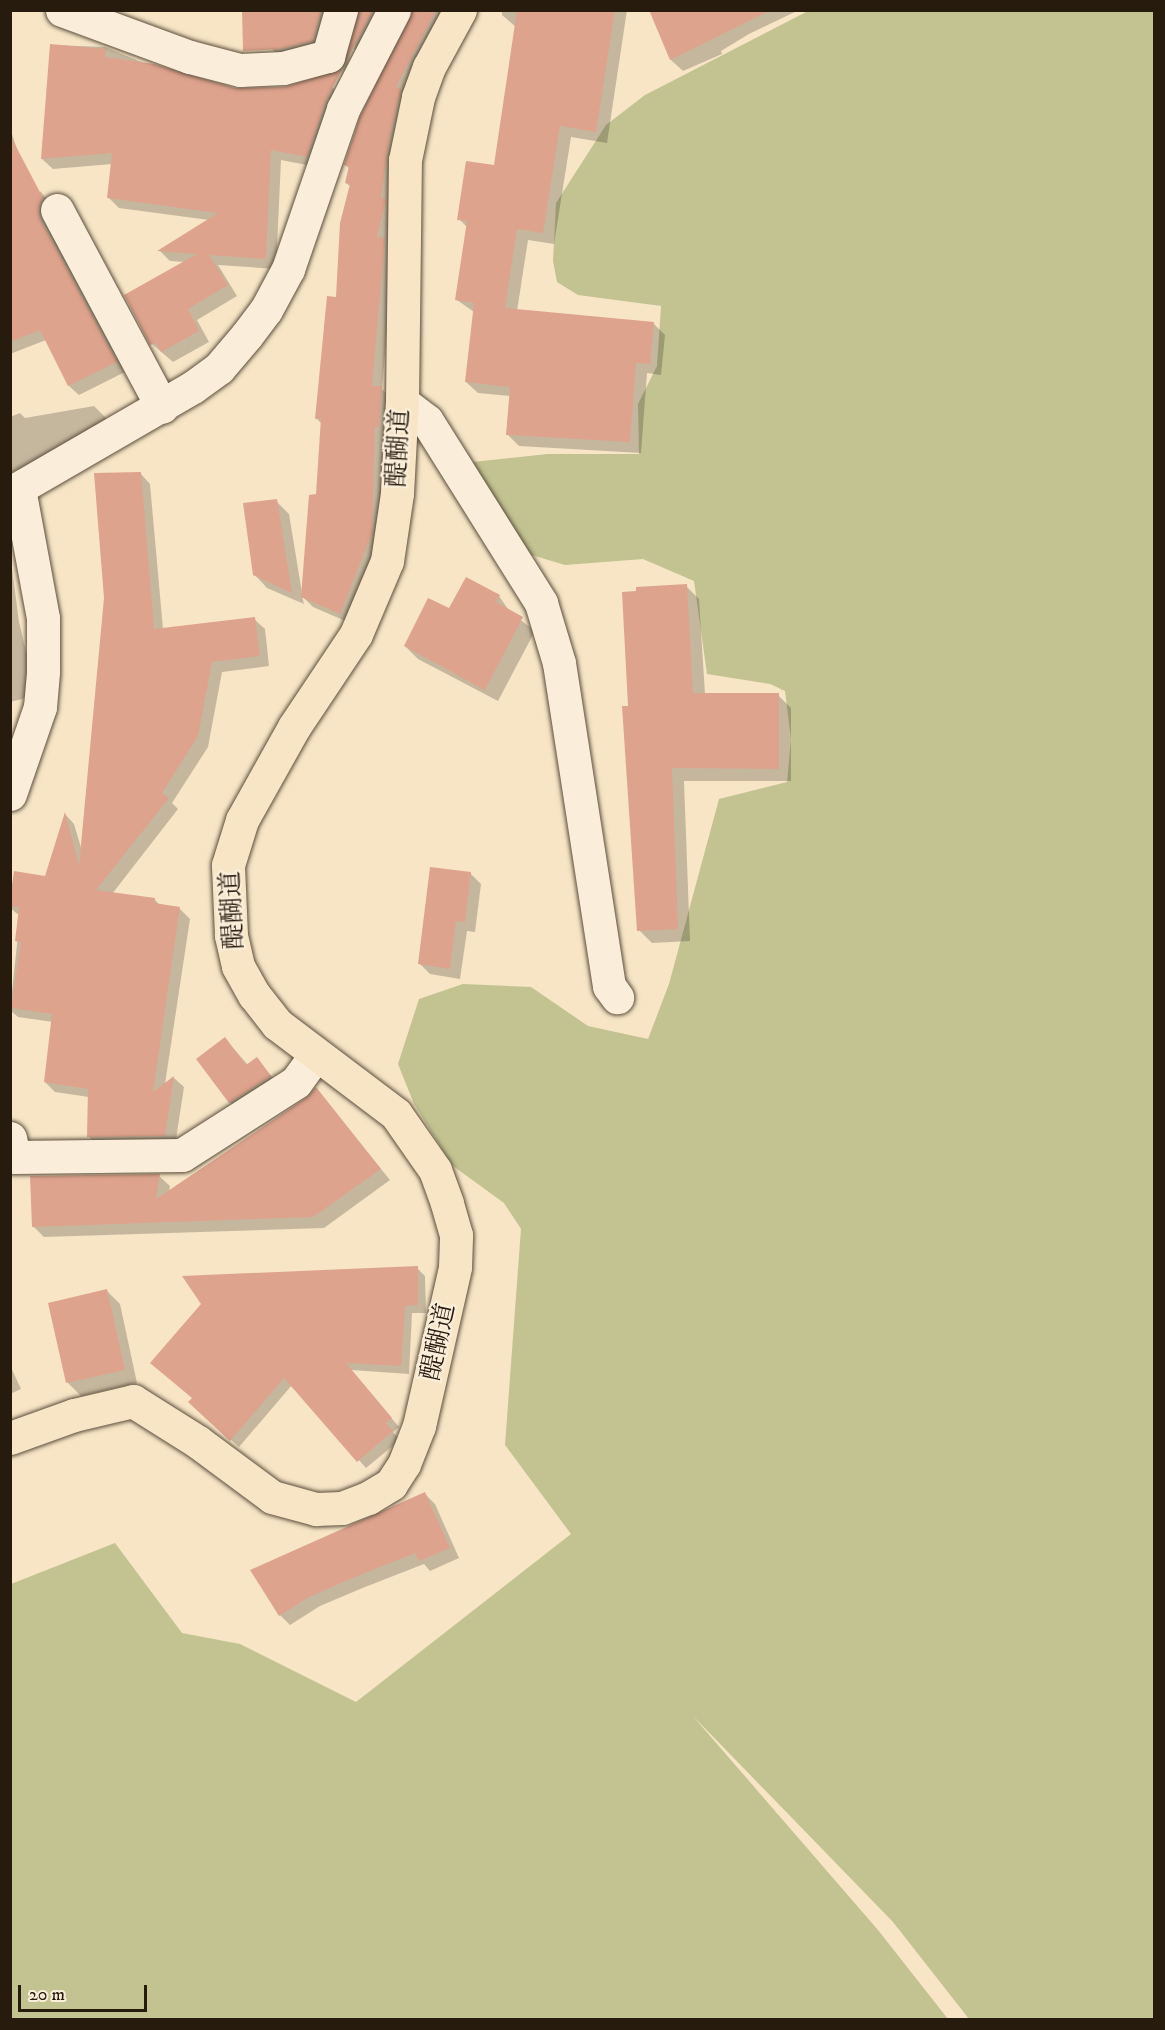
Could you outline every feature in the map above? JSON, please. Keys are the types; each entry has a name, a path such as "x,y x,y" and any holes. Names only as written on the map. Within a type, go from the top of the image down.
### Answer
{"main road":[{"name":"醍醐道","path":"10,1438 84,1412 133,1401 188,1435 272,1497 316,1509 342,1508 368,1498 391,1484 405,1464 433,1377 456,1267 456,1235 435,1170 403,1124 362,1085 277,1024 238,966 228,905 228,865 242,819 294,727 356,634 387,561 397,493 402,402 405,159 418,97 434,58 460,10"}],"street":[{"path":"62,10 190,57 240,70 283,68 328,56 341,10"},
{"path":"10,794 40,707 43,671 43,618 15,491 162,407 219,368 266,310 288,269 343,109 394,10"},
{"path":"57,210 162,407"},
{"path":"402,402 427,421 541,603 559,663 609,986 617,997"},
{"path":"10,1138 14,1157 182,1155 296,1082 316,1054"}],"green space":[{"path":"808,11 1154,11 1154,2019 969,2019 893,1922 692,1715 878,1930 948,2019 11,2020 11,1584 115,1543 182,1633 240,1644 356,1702 571,1534 505,1445 521,1229 504,1203 453,1166 414,1104 398,1064 419,999 463,984 531,987 588,1026 648,1039 669,984 719,799 787,782 791,739 785,691 770,684 707,674 694,581 643,559 565,565 515,550 464,463 548,454 639,454 638,404 657,366 661,306 578,295 557,282 553,261 556,203 606,125 645,95"}],"building":[{"path":"242,10 321,10 313,41 280,49 243,51"},
{"path":"359,10 373,10 326,100 307,157 271,150 266,259 209,255 228,285 188,309 199,331 161,352 156,343 150,345 124,295 197,254 157,251 218,213 107,198 112,153 41,159 50,44 106,49 105,57 154,64 235,88 284,87 342,69"},
{"path":"412,10 436,10 396,87 401,89 389,140 381,198 386,200 377,237 385,238 372,386 382,386 379,427 375,427 372,533 340,614 301,597 309,495 316,494 321,418 315,419 327,296 336,297 340,223 350,184 345,183 349,166 344,165 360,116"},
{"path":"517,10 615,10 596,132 560,126 543,233 517,229 505,308 654,322 650,364 636,363 630,442 506,435 510,387 465,382 474,303 455,300 467,221 457,220 466,161 494,165"},
{"path":"649,10 771,10 670,60"},
{"path":"10,135 43,198 38,209 40,219 117,362 68,386 40,330 10,342"},
{"path":"141,472 154,629 255,617 260,656 212,662 198,736 162,793 169,798 96,890 155,898 154,903 180,907 153,1092 174,1076 165,1136 87,1137 88,1089 44,1082 52,1014 11,1008 21,942 15,941 19,907 10,906 10,899 14,871 45,876 65,812 79,866 104,598 94,473"},
{"path":"277,499 292,593 253,575 243,503"},
{"path":"466,577 500,595 496,602 523,617 485,690 404,646 428,598 449,608"},
{"path":"687,584 693,693 779,693 779,769 672,768 678,929 637,931 622,706 628,706 622,592 636,591 636,587"},
{"path":"430,867 471,872 465,922 456,921 450,969 418,964"},
{"path":"225,1037 246,1065 257,1057 271,1076 229,1103 196,1059"},
{"path":"316,1087 381,1169 313,1217 32,1227 30,1176 160,1174 156,1199 306,1098"},
{"path":"418,1266 418,1305 405,1306 401,1366 346,1363 392,1418 386,1423 393,1431 357,1462 284,1378 230,1441 188,1402 192,1398 150,1363 201,1304 182,1276"},
{"path":"107,1289 125,1370 66,1383 48,1303"},
{"path":"425,1492 450,1548 419,1561 415,1553 309,1597 279,1616 250,1570"}]}
